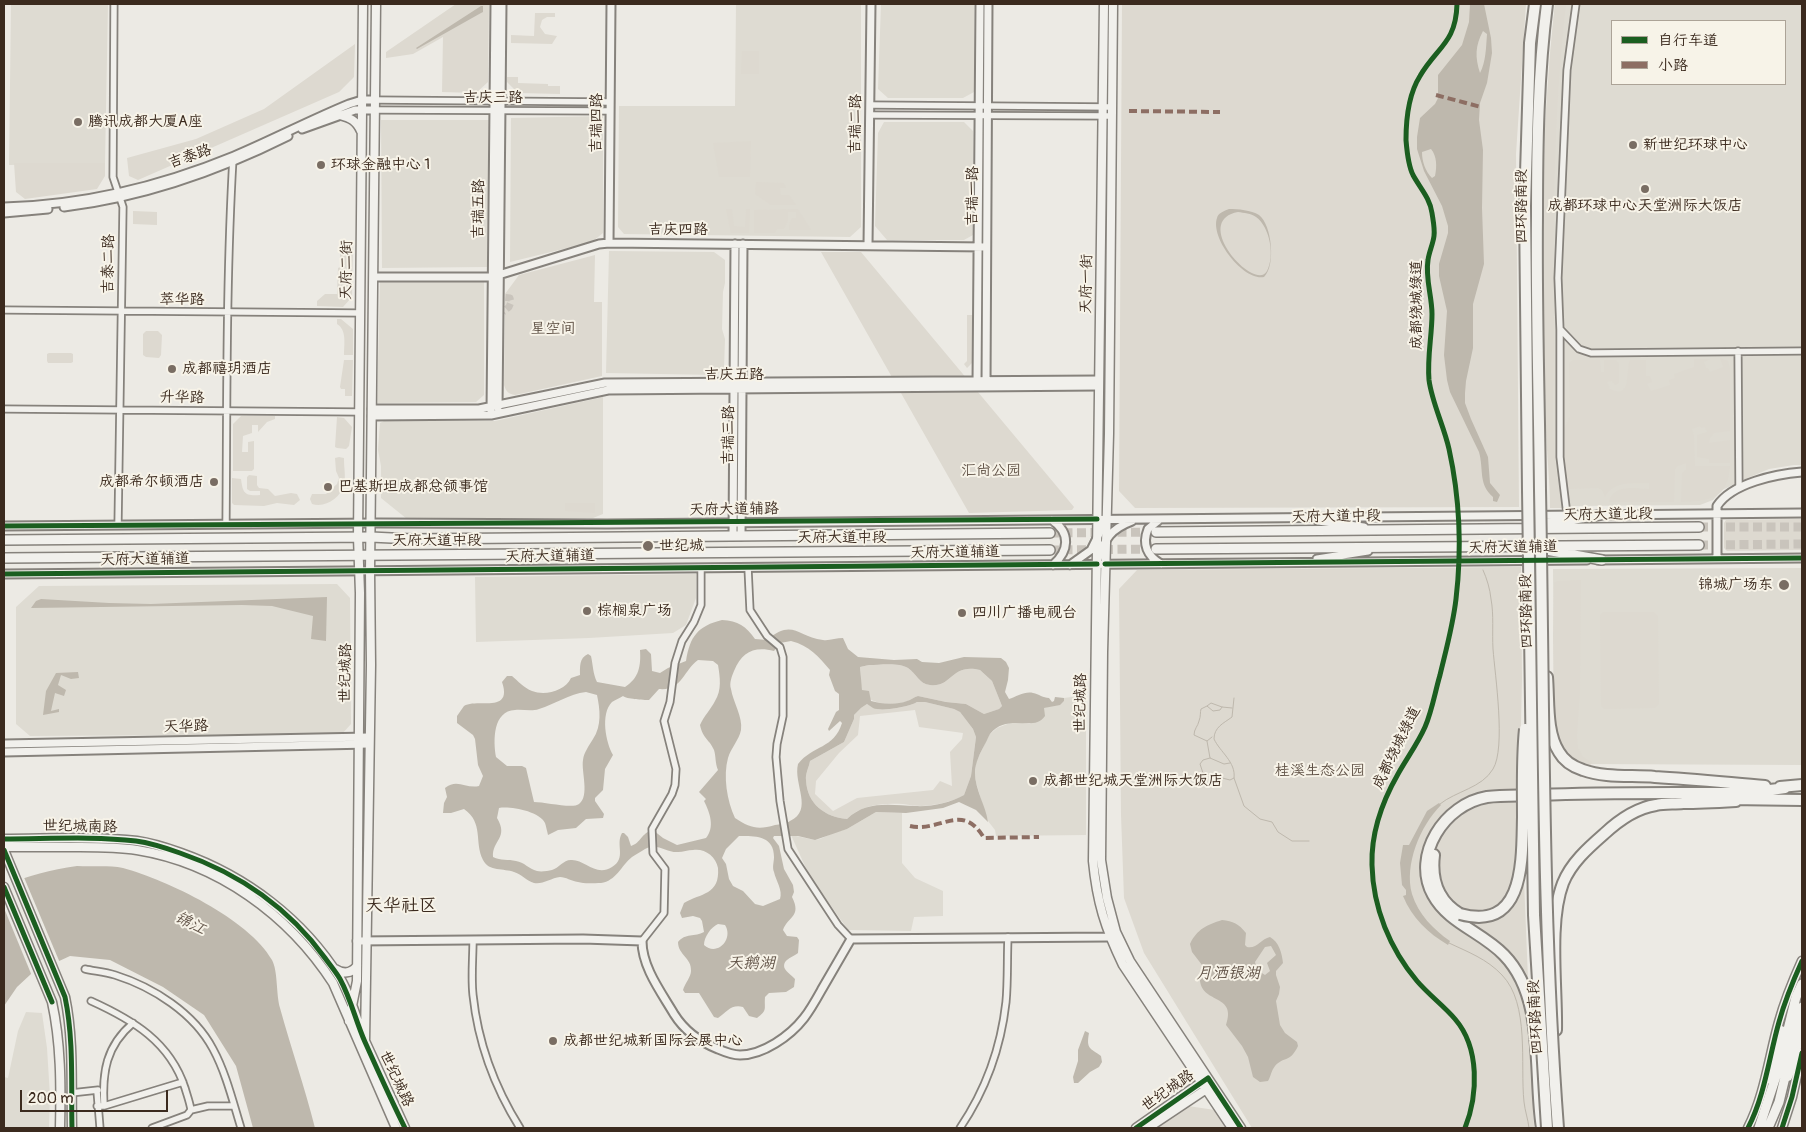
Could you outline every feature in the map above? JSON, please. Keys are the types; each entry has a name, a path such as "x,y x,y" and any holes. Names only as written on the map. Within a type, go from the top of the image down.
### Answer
{"highway":[{"name":"四环路南段","path":"1536,4 1530,52 1525,206 1534,915 1547,1128"},
{"name":"四环路南段","path":"1547,4 1540,76 1537,138 1536,259 1545,880 1558,1128"},
{"path":"1542,629 1550,725 1553,740 1559,752 1570,764 1593,773 1609,775 1785,788"},
{"path":"1530,676 1524,733 1522,856 1518,885 1508,903 1493,914 1484,918 1460,918 1441,908 1436,901 1428,883 1426,870 1429,847 1436,834 1452,813 1467,804 1486,797 1516,796 1739,793 1802,785"},
{"path":"1542,1128 1538,1106 1530,1002 1514,967 1495,946 1460,918 1442,900 1436,886 1433,866 1435,849 1441,834 1456,816 1478,806 1493,802 1636,798 1746,800"},
{"path":"1555,1084 1556,935 1559,898 1564,882 1583,852 1626,816 1657,804 1746,800 1802,800"}],"main road":[{"name":"天府二街","path":"358,537 363,4"},
{"name":"天府二街","path":"371,537 376,4"},
{"name":"天府一街","path":"1101,564 1097,540 1097,519 1104,4"},
{"name":"天府一街","path":"1101,564 1106,540 1109,434 1113,4"},
{"path":"340,115 351,118 358,124 362,143"},
{"path":"1516,529 1548,522 1600,515"},
{"name":"天府大道北段","path":"1516,529 1700,528"},
{"name":"天府大道中段","path":"1156,532 1516,529"},
{"name":"天府大道中段","path":"4,540 358,537 422,539 1050,533"},
{"name":"世纪城路","path":"358,537 357,981 350,1021 396,1128"},
{"name":"世纪城路","path":"371,537 371,665 365,1041 405,1128"},
{"name":"天府大道北段","path":"1516,546 1699,544"},
{"path":"1516,546 1602,560"},
{"name":"天府大道中段","path":"1156,550 1516,546"},
{"name":"天府大道中段","path":"4,558 1050,550"},
{"name":"世纪城路","path":"1101,564 1101,860 1112,934 1207,1084"},
{"name":"世纪城南路","path":"4,839 138,841 158,845 195,858 236,877 269,900 299,927 317,947 340,979 365,1041"},
{"path":"72,1128 70,1018 66,997 4,849 116,847 137,850 178,861 225,881 258,902 289,928 302,942 319,962 332,983 350,1021"},
{"path":"4,887 52,1002 58,1038 60,1128"},
{"path":"1769,1100 1769,1086 1783,1022 1802,961"},
{"path":"1748,1128 1761,1098 1779,1021 1789,989 1802,961"},
{"path":"332,968 338,972 346,973 357,966"},
{"path":"1759,1128 1778,1070 1796,997 1802,984"},
{"path":"1779,1102 1802,1007"},
{"path":"1768,1128 1779,1102 1802,1032"},
{"path":"1782,1128 1792,1097 1802,1053"},
{"path":"1207,1084 1232,1128"},
{"path":"1207,1084 1241,1128"},
{"name":"世纪城路","path":"1136,1128 1207,1084"},
{"name":"世纪城路","path":"1148,1128 1207,1084"}],"street":[{"name":"吉泰二路","path":"114,4 113,177 123,208 118,525"},
{"name":"吉瑞五路","path":"495,4 498,101"},
{"name":"吉瑞五路","path":"495,406 497,111 502,4"},
{"name":"吉瑞四路","path":"609,243 612,4"},
{"name":"吉瑞二路","path":"868,245 871,4"},
{"name":"吉瑞一路","path":"977,384 980,4"},
{"name":"吉瑞一路","path":"986,384 988,4"},
{"path":"1567,515 1560,457 1558,278 1567,70 1576,4"},
{"name":"吉泰路","path":"233,159 325,113 362,100 375,100"},
{"name":"吉庆三路","path":"375,100 610,102"},
{"path":"870,105 1112,106"},
{"name":"吉泰路","path":"4,212 32,211 176,182 301,129 355,110 375,110"},
{"name":"吉庆三路","path":"375,110 610,111"},
{"path":"870,115 1112,116"},
{"path":"226,524 227,313 233,159"},
{"name":"吉泰路","path":"4,207 47,205 119,195"},
{"name":"吉庆四路","path":"374,277 496,275 599,244 609,243 986,246"},
{"name":"吉瑞三路","path":"735,244 733,522 737,536"},
{"name":"吉瑞三路","path":"737,536 742,522 744,244"},
{"name":"吉瑞五路","path":"494,414 501,313 496,275"},
{"name":"萃华路","path":"4,310 360,313"},
{"path":"1560,330 1579,349 1591,352 1802,351"},
{"path":"1738,351 1738,488"},
{"name":"吉庆五路","path":"372,412 479,409 605,383 743,386 1099,383"},
{"name":"吉庆五路","path":"372,412 494,414 601,390 734,386"},
{"name":"升华路","path":"4,409 360,412"},
{"path":"1717,559 1717,506 1721,500 1738,488 1770,477 1802,472"},
{"path":"1070,565 1090,550 1097,540 1106,519 1802,513"},
{"path":"1292,518 1389,530"},
{"name":"天府大道辅路","path":"371,523 1106,519"},
{"path":"1161,564 1154,560 1147,552 1145,535 1153,523 1162,519"},
{"path":"1052,520 1062,529 1066,542 1063,554 1052,565"},
{"path":"1106,540 1118,527 1136,520"},
{"path":"4,526 371,523"},
{"path":"1292,563 1389,547"},
{"name":"天府大道辅道","path":"4,574 1802,558"},
{"path":"700,568 701,605 694,622 682,641 675,663 672,690 664,721 676,769 675,785 652,829 653,853 665,869 664,913 642,941 642,954 656,982 684,1028 710,1046 731,1054 740,1055 767,1047 794,1029 805,1017 851,939"},
{"path":"748,568 750,610 767,636 780,647 783,656 784,697 781,731 776,757 788,848 838,925 851,939 1112,934"},
{"name":"天华路","path":"4,752 358,740"},
{"name":"天华路","path":"4,744 369,740"},
{"path":"960,1128 982,1088 992,1064 1001,1032 1006,1002 1008,937"},
{"path":"357,941 583,939 642,941"},
{"path":"473,941 472,993 487,1062 520,1128"},
{"path":"85,969 113,974 137,983 180,1010 201,1031 213,1050 241,1128"},
{"path":"91,1001 114,1011 160,1044 168,1054 182,1082 191,1110"},
{"path":"100,1128 100,1090 106,1062 112,1047 121,1034 133,1023"},
{"path":"100,1106 182,1082"},
{"path":"71,1093 100,1090"},
{"path":"152,1128 171,1125 187,1115 191,1110 208,1106 234,1106"}],"shaded area":[{"path":"11,4 108,4 105,163 9,165"},
{"path":"736,4 861,4 861,227 850,237 624,234 618,227 619,106 735,106"},
{"path":"881,4 974,4 974,92 963,98 888,98 878,89"},
{"path":"1555,4 1802,4 1802,465 1769,469 1722,490 1713,500 1700,505 1573,506 1550,508 1546,424 1543,205 1545,124"},
{"path":"603,116 603,233 592,242 510,262 511,118"},
{"path":"381,120 489,120 487,267 382,268"},
{"path":"884,122 964,122 973,131 973,235 964,240 887,240 875,226 878,133"},
{"path":"609,251 714,252 725,260 722,329 725,339 724,369 716,375 606,373"},
{"path":"380,281 484,282 484,395 476,402 377,403"},
{"path":"603,397 603,514 593,518 407,519 381,498 381,466 378,450 380,423 384,421 495,421"},
{"path":"1802,568 1802,765 1584,764 1559,742 1554,698 1553,569"},
{"path":"696,574 696,598 686,625 673,633 476,642 475,577"},
{"path":"337,584 350,598 351,724 342,734 30,736 16,724 16,607 39,586"},
{"name":"成都世纪城天堂洲际大饭店","path":"1086,695 1086,835 996,836 995,830 988,821 984,810 975,773 976,762 989,735 997,728 1010,723 1030,724 1043,708 1060,704 1064,701 1064,698"},
{"path":"876,812 902,813 902,863 915,878 943,891 943,916 914,917 911,931 848,930 809,875 791,835 815,840 820,839 847,829"},
{"path":"26,1012 42,1013 47,1048 50,1096 49,1128 4,1128 4,1077 8,1078 18,1031"}],"green space":[{"path":"456,4 489,4 488,82 476,93 442,92 443,37 413,54 386,58 386,52"},
{"path":"1122,4 1526,4 1516,154 1519,507 1135,508 1119,491"},
{"path":"1555,4 1566,4 1558,88 1554,214 1553,424 1556,466 1564,506 1561,508 1550,508 1546,432 1544,317 1543,212 1550,56"},
{"path":"535,13 555,13 555,17 547,17 542,20 540,27 545,34 557,36 552,44 511,43 511,35 534,36"},
{"path":"355,44 354,77 339,92 138,180 129,176 127,158 196,139 264,109"},
{"path":"742,51 759,51 759,74 741,74"},
{"path":"507,77 518,77 518,83 560,86 560,94 518,93 507,82"},
{"path":"751,141 750,177 719,177 713,143"},
{"path":"14,163 105,163 105,176 97,189 25,199 16,192"},
{"path":"756,182 784,183 786,188 780,188 781,195 789,195 796,205 771,205 755,194"},
{"path":"726,209 732,209 734,226 745,227 746,209 750,209 749,233 731,233"},
{"path":"798,209 811,230 789,230 792,218 796,218 796,212 788,212 788,220 784,229 777,229 775,233 754,233 754,210"},
{"path":"133,211 157,212 157,225 133,224"},
{"path":"346,245 351,245 353,248 352,297 343,307 317,306 317,301 325,294 337,294 340,251 346,248"},
{"name":"汇尚公园","path":"821,252 861,252 1074,507 1072,510 969,513"},
{"name":"星空间","path":"595,255 594,302 602,302 602,376 515,395 509,393 504,385 505,294 519,275"},
{"path":"967,315 972,315 972,363 967,368 964,364 967,361"},
{"path":"337,319 341,319 353,329 353,355 344,355 344,334 337,324"},
{"path":"146,331 158,331 162,335 161,355 159,358 143,355 143,334"},
{"path":"71,353 73,354 73,362 48,363 47,354"},
{"path":"1720,358 1728,361 1730,369 1730,431 1714,433 1709,443 1730,440 1730,463 1709,463 1709,459 1697,457 1697,435 1707,432 1705,427 1701,428 1700,426 1692,429 1695,466 1730,466 1729,477 1721,492 1716,496 1701,501 1681,502 1682,473 1686,470 1686,463 1675,469 1674,502 1609,502 1611,496 1619,490 1631,488 1649,489 1649,483 1618,485 1605,497 1602,490 1598,488 1568,489 1564,463 1563,432 1570,416 1569,363 1573,360 1600,360 1601,372 1604,372 1604,360 1616,360 1619,364 1619,383 1615,385 1612,381 1607,382 1610,389 1622,391 1627,382 1630,360 1646,360 1646,376 1650,376 1652,382 1647,384 1651,391 1670,385 1669,380 1675,378 1674,374 1694,367 1694,359 1710,359 1704,362 1710,372 1723,367"},
{"path":"344,360 353,360 352,396 345,396 345,389 340,387"},
{"path":"241,416 275,416 275,419 267,422 258,432 258,425 252,425 252,433 243,436 242,452 248,452 248,442 254,441 254,469 252,471 233,471 233,424"},
{"path":"337,417 344,418 352,427 349,446 346,449 335,447"},
{"path":"335,458 344,458 345,479 342,490 332,501 322,505 312,504 310,499 312,494 326,494 337,484 339,478 336,471"},
{"path":"249,475 257,476 259,488 268,489 275,496 291,493 297,494 300,500 294,505 277,503 264,506 234,505 232,503 232,478 241,479 245,493 260,495 260,491 250,491 247,489 247,477"},
{"path":"565,503 595,503 595,513 565,511"},
{"path":"1802,519 1802,550 1727,551 1724,548 1724,523 1726,520"},
{"name":"桂溪生态公园","path":"1521,567 1522,679 1518,856 1524,880 1534,1128 1252,1128 1144,953 1124,898 1121,815 1119,589 1137,570"},
{"path":"1581,580 1580,692 1577,735 1578,748 1583,757 1592,762 1590,767 1574,761 1563,749 1559,741 1554,716 1554,583 1558,581"},
{"path":"1604,612 1654,612 1658,616 1659,704 1654,708 1604,709 1601,705 1600,615"},
{"path":"894,664 904,666 911,670 920,681 930,685 943,683 957,672 963,670 980,670 992,681 1002,706 999,709 984,714 966,704 918,696 896,704 876,702 865,695 861,688 860,667"},
{"path":"917,702 954,709 960,712 973,729 976,737 971,776 964,795 928,806 880,804 859,810 847,819 831,815 819,808 810,796 807,788 806,775 810,761 844,742 854,715 867,704 874,708 883,709 908,706","holes":["915,710 919,727 963,733 962,739 950,752 952,786 940,781 933,790 857,798 833,811 815,794 816,781 839,753 858,735 860,716"]},
{"path":"1188,1106 1215,1110 1228,1128 1157,1128"}],"water":[{"path":"1470,4 1484,4 1492,53 1487,83 1480,103 1479,120 1483,150 1482,208 1484,264 1473,304 1473,348 1466,381 1465,403 1488,457 1490,483 1500,495 1497,502 1493,501 1493,497 1485,487 1479,452 1450,392 1447,380 1444,355 1447,311 1439,276 1439,264 1448,233 1448,226 1442,206 1424,171 1417,149 1420,118 1435,104 1438,98 1438,75 1462,45 1469,22","holes":["1483,31 1487,34 1485,59 1480,73 1477,52 1478,42","1431,149 1436,165 1435,176 1432,178 1424,166 1422,152"]},
{"path":"483,6 483,12 416,48"},
{"path":"1229,209 1252,212 1259,215 1263,220 1267,227 1271,246 1270,264 1268,272 1264,277 1247,272 1230,257 1218,236 1216,226 1218,216"},
{"path":"327,597 326,641 311,639 313,616 272,606 31,608 36,601 41,599 151,604"},
{"name":"天鹅湖","path":"722,620 737,623 745,628 755,639 767,640 783,630 795,631 823,640 843,638 848,649 858,657 894,660 917,659 922,662 939,663 964,657 1001,658 1009,668 1005,692 1009,699 1024,693 1049,698 1052,702 1055,697 1064,698 1060,705 1044,708 1045,716 1040,721 1005,724 990,734 978,758 975,773 975,779 988,822 976,810 959,802 943,808 906,813 876,812 847,829 815,840 798,836 774,836 773,838 779,846 784,869 793,885 794,892 792,897 796,909 783,930 787,936 797,937 799,940 798,953 788,959 784,966 795,979 794,987 786,992 769,993 765,997 764,1011 757,1018 749,1016 743,1007 739,1006 729,1009 718,1018 714,1017 699,993 685,993 683,990 690,976 691,967 680,950 678,942 684,937 704,932 700,918 693,916 682,918 680,913 684,903 708,892 716,883 718,868 715,860 709,854 701,850 674,852 658,847 649,847 632,857 606,882 583,883 560,877 534,883 517,873 493,868 486,864 480,853 474,820 464,809 443,813 447,797 445,788 454,784 479,786 483,776 478,765 475,739 473,735 457,723 457,716 464,706 498,702 503,698 502,682 507,676 512,676 532,691 548,693 559,689 571,678 580,675 582,660 588,654 591,656 597,682 625,687 636,676 640,661 640,650 646,649 651,654 652,671 660,673 686,661 690,645 696,633 714,622","holes":["791,641 809,649 822,660 830,670 829,675 835,691 839,694 839,710 836,712 828,729 829,731 840,721 842,723 834,738 810,753 798,764 797,772 802,803 801,810 797,816 785,823 759,828 745,824 735,818 728,796 726,780 729,754 741,730 739,715 730,687 732,675 737,664 745,655 760,649 774,651 780,643","698,660 713,661 718,665 720,688 717,697 700,725 714,750 718,770 699,792 706,799 704,801 711,820 709,834 706,838 677,845 653,830 646,833 637,843 631,846 628,837 622,833 619,860 606,870 596,869 577,861 569,860 552,870 539,871 513,860 493,857 493,851 501,835 497,818 499,808 517,809 537,815 545,823 548,835 558,830 576,828 586,819 603,818 604,814 595,798 603,790 605,769 613,755 605,729 608,707 612,702 623,696 631,699 649,700 659,689 673,687","889,664 904,666 911,670 920,681 930,685 943,683 957,672 963,670 980,670 992,681 1002,706 999,709 984,714 966,704 918,696 899,703 871,701 869,691 862,690 860,667","586,692 597,695 599,712 598,729 584,757 584,795 579,804 571,806 534,802 526,768 522,766 507,766 496,757 496,728 502,715 508,712 536,710","917,702 925,702 954,709 960,712 973,729 976,737 971,776 964,795 934,805 871,806 854,813 847,819 831,815 819,808 810,796 807,788 806,775 810,761 844,742 854,715 867,704 877,709 908,706","739,836 757,837 767,841 771,844 773,850 773,868 780,889 780,899 763,906 755,904 743,891 733,886 729,879 726,864 722,858 726,849","718,924 725,925 727,930 726,941 719,948 714,949 704,945 708,933"]},
{"path":"78,672 79,678 71,679 61,675 58,685 66,690 64,696 55,693 51,711 59,709 59,712 43,715 46,691 56,673"},
{"path":"1439,803 1441,805 1426,824 1416,846 1410,871 1410,883 1412,894 1422,915 1438,932 1450,941 1448,945 1421,924 1411,911 1403,896 1406,895 1406,890 1402,885 1400,863 1403,845 1409,845 1427,811"},
{"name":"锦江","path":"77,866 123,868 162,882 205,903 226,916 261,945 274,965 280,1008 315,1128 253,1128 236,1066 204,1015 163,987 110,960 70,956 31,974 17,987 4,1006 4,886 40,873"},
{"name":"月洒银湖","path":"1222,920 1241,927 1246,933 1245,945 1247,947 1254,947 1270,937 1276,942 1281,952 1283,963 1276,971 1280,987 1276,1001 1280,1025 1285,1033 1297,1042 1298,1046 1290,1057 1275,1066 1268,1081 1260,1082 1253,1077 1248,1057 1226,1025 1227,1008 1202,988 1200,981 1202,965 1192,952 1190,944 1199,931","holes":["1271,946 1276,955 1267,963 1270,971 1265,975 1257,970 1255,962 1265,947"]},
{"path":"1085,1031 1089,1033 1088,1042 1090,1048 1101,1056 1102,1062 1099,1067 1078,1083 1074,1083 1073,1077 1078,1061 1078,1050"}],"pier":[{"path":"23,875 60,963 32,976 4,908 4,883"}],"waterway":[{"path":"1440,804 1482,781 1493,769 1497,759 1499,729 1491,595 1483,570"},
{"path":"1234,698 1232,717 1218,728 1214,739 1233,767 1234,778 1244,806 1260,819 1272,822 1278,832 1292,841 1309,841"},
{"path":"1222,707 1220,710 1213,711 1207,706 1211,703 1232,708"},
{"path":"1207,706 1201,709 1200,719 1194,735 1207,741 1212,737"},
{"path":"1207,741 1210,758 1224,764 1230,763"},
{"path":"1210,758 1203,760 1200,764 1203,773 1230,780 1234,778"},
{"path":"1449,943 1477,956 1496,969 1511,987 1517,1002 1520,1018 1524,1102 1529,1128"}],"tunnel":[{"path":"981,384 984,4"},
{"path":"495,296 510,298 509,307 503,312"},
{"path":"594,388 609,386 668,386"},
{"path":"494,409 549,398"},
{"path":"1699,527 1802,527"},
{"path":"1050,533 1156,532"},
{"path":"1699,545 1802,544"},
{"path":"1050,550 1155,549"}],"marked path":[{"path":"1436,95 1481,107"},
{"path":"1129,111 1220,112"},
{"path":"910,826 931,826 959,820 976,827 984,838 1039,837"}],"cycle path":[{"name":"成都绕城绿道","path":"1457,4 1456,17 1449,36 1426,66 1416,83 1410,99 1407,116 1406,140 1410,167 1429,203 1434,224 1434,236 1427,267 1432,314 1429,380 1449,449 1456,486 1459,524 1456,599 1430,715 1382,807 1373,841 1372,865 1376,897 1391,942 1407,969 1426,991 1455,1019 1469,1044 1473,1058 1474,1087 1465,1128"},
{"path":"4,526 1097,519"},
{"path":"1105,564 1802,558"},
{"path":"4,574 1097,564"},
{"path":"4,839 70,838 147,843 201,861 261,894 279,908 311,940 338,976 347,994 365,1042 405,1128"},
{"path":"4,850 65,997 71,1046 72,1128"},
{"path":"4,887 52,1002"},
{"path":"1748,1128 1763,1089 1775,1035 1784,1006 1802,961"},
{"path":"1782,1128 1792,1097 1802,1053"},
{"path":"1136,1128 1208,1078 1241,1128"}],"place":[{"name":"腾讯成都大厦A座","path":"78,122"},
{"name":"新世纪环球中心","path":"1633,145"},
{"name":"环球金融中心 1","path":"321,165"},
{"name":"成都环球中心天堂洲际大饭店","path":"1645,189"},
{"name":"成都禧玥酒店","path":"172,369"},
{"name":"成都希尔顿酒店","path":"214,482"},
{"name":"巴基斯坦成都总领事馆","path":"328,487"},
{"name":"世纪城","path":"648,546"},
{"name":"锦城广场东","path":"1784,585"},
{"name":"棕榈泉广场","path":"587,611"},
{"name":"四川广播电视台","path":"962,613"},
{"name":"成都世纪城天堂洲际大饭店","path":"1033,781"},
{"name":"成都世纪城新国际会展中心","path":"553,1041"}],"district":[{"name":"天华社区","path":"401,906"}]}
